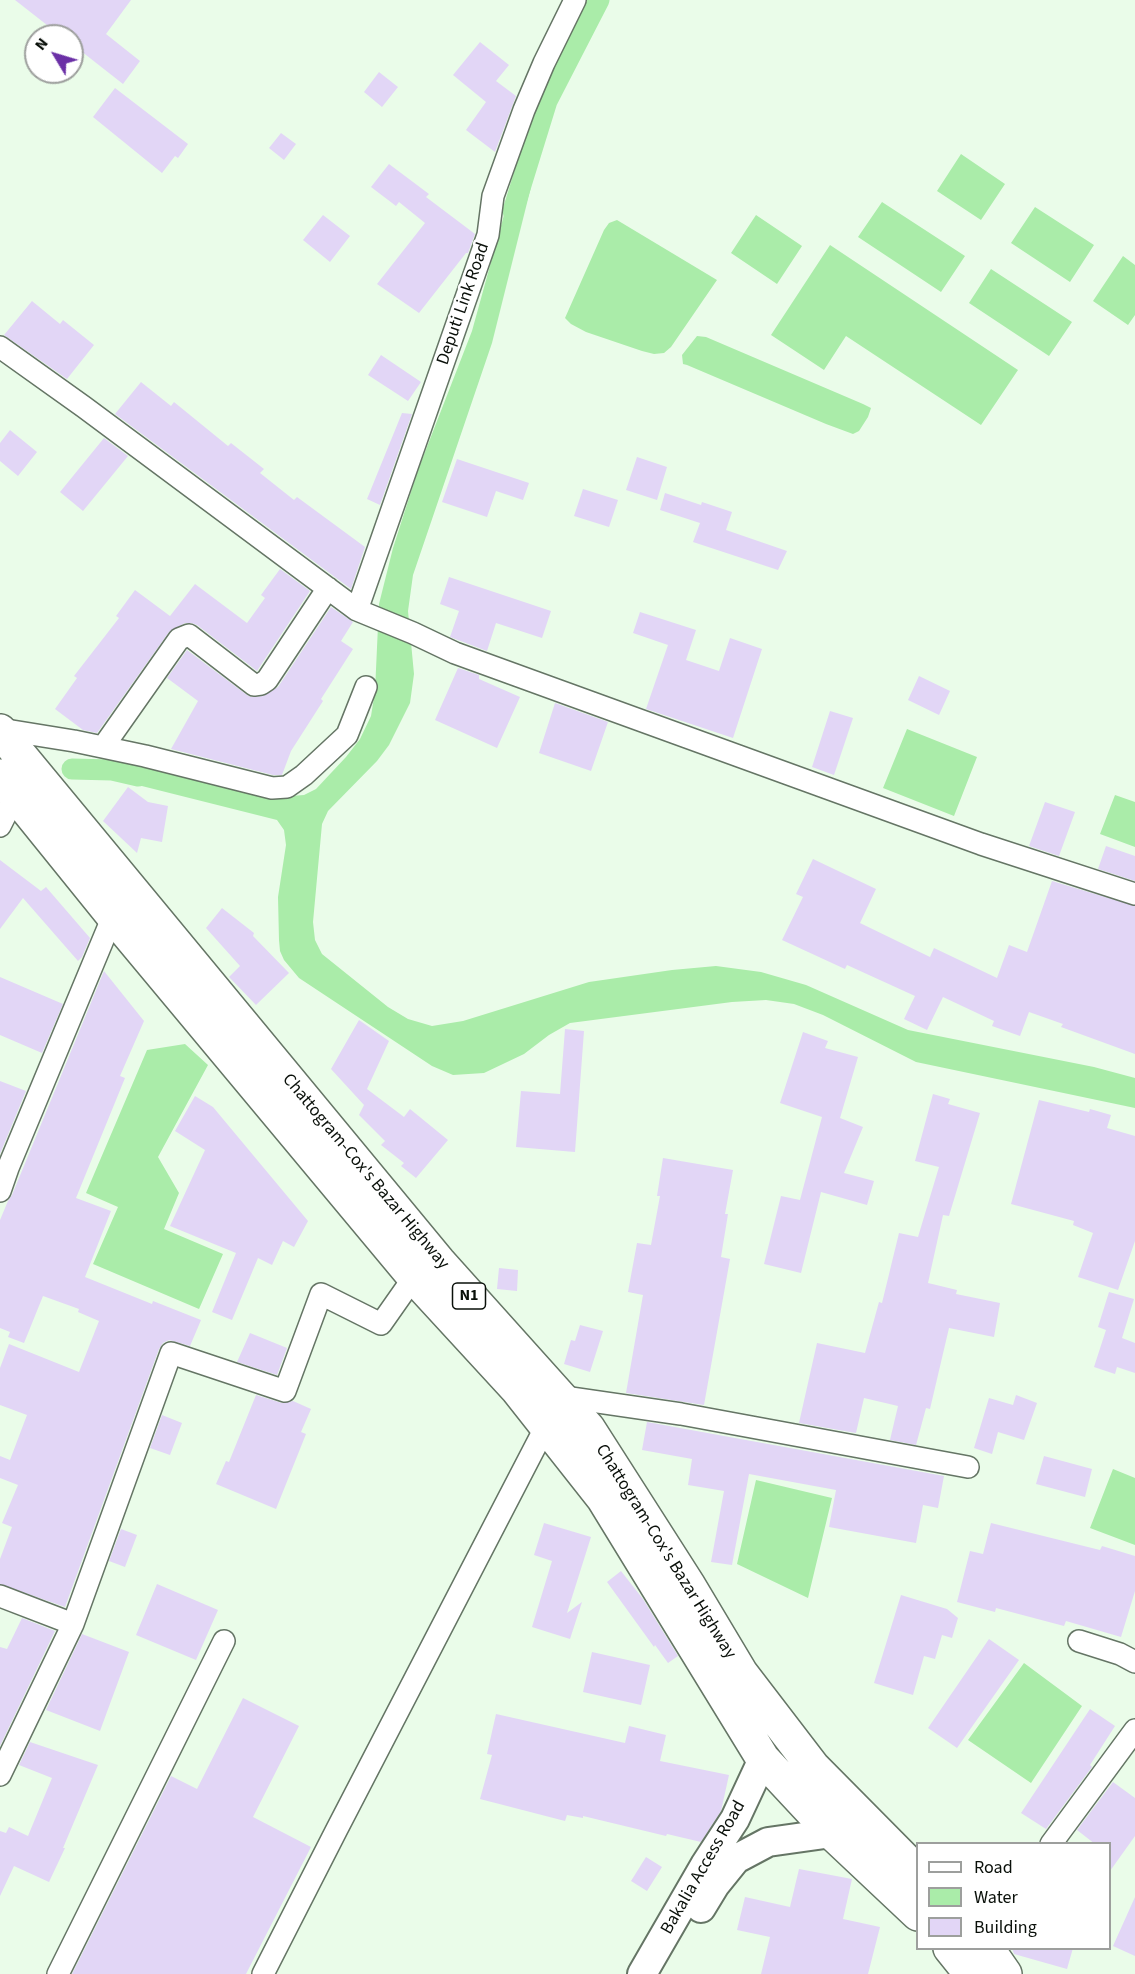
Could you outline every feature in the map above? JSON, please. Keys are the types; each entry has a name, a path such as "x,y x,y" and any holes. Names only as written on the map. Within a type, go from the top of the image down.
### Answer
{"highway":[{"name":"Chattogram-Cox's Bazar Highway","path":"0,730 439,1262 588,1428 689,1586 741,1673 813,1767 916,1871"},
{"name":"Chattogram-Cox's Bazar Highway","path":"8,786 113,916 414,1277 517,1389 603,1498 763,1759 832,1833 916,1912"},
{"path":"952,1950 971,1974"},
{"path":"988,1950 1005,1974"}],"street":[{"name":"Deputi Link Road","path":"366,613 488,235 493,196 544,63 574,0"},
{"path":"0,347 328,588 366,613 455,653 981,844 1135,894"},
{"path":"103,747 179,639 189,634 254,685 261,684 267,680 328,588"},
{"path":"0,730 103,747 272,788 287,787 304,775 347,735 366,687"},
{"path":"0,826 8,786"},
{"path":"0,1191 113,916"},
{"path":"0,1775 73,1624 171,1353 285,1391 321,1294 381,1324 414,1277"},
{"path":"517,1389 681,1414 968,1467"},
{"path":"263,1974 546,1426"},
{"path":"0,1596 73,1624"},
{"path":"58,1974 224,1641"},
{"path":"1079,1641 1120,1654 1135,1662"},
{"path":"1052,1842 1135,1730"},
{"name":"Bakalia Access Road","path":"661,1974 715,1885 735,1819 763,1759"},
{"name":"Bakalia Access Road","path":"722,1860 736,1859 768,1842 832,1833"},
{"name":"Bakalia Access Road","path":"642,1974 722,1860"}],"water":[{"path":"961,154 1005,184 981,220 937,191"},
{"path":"522,182 531,187 492,343 413,575 408,611 414,674 410,703 389,745 377,761 328,811 322,824 313,922 315,940 322,954 388,1007 408,1019 432,1026 463,1021 589,982 716,966 761,972 806,985 908,1030 1094,1067 1135,1078 1135,1108 916,1062 823,1015 794,1004 766,1000 732,1002 570,1023 524,1054 484,1073 453,1075 432,1066 299,978 284,960 280,951 278,897 286,845 284,830 277,820 115,778 112,770 117,763 125,760 291,796 304,795 316,789 360,739 371,716 375,691 379,604 393,548 418,470 472,331 512,186"},
{"path":"882,202 965,256 941,292 858,237"},
{"path":"1035,207 1094,245 1070,282 1011,243"},
{"path":"756,215 802,246 777,284 731,253"},
{"path":"617,220 717,280 671,347 664,353 654,354 642,351 586,332 565,318 604,230 609,223"},
{"path":"830,245 1018,370 981,425 846,336 824,370 771,335"},
{"path":"1123,256 1135,265 1135,315 1128,325 1093,301"},
{"path":"991,269 1072,322 1049,356 969,303"},
{"path":"697,336 706,337 863,404 871,408 868,417 859,431 853,434 683,364 682,355"},
{"path":"907,729 977,757 954,816 883,788"},
{"path":"1115,795 1135,802 1135,847 1100,834"},
{"path":"185,1044 208,1065 158,1157 179,1193 164,1229 223,1254 199,1309 93,1264 118,1207 86,1193 147,1050"},
{"path":"1113,1469 1135,1478 1135,1545 1090,1528"},
{"path":"756,1480 832,1498 808,1598 737,1564"},
{"path":"1024,1663 1082,1706 1031,1783 968,1740"}],"building":[{"path":"15,0 131,0 106,34 140,61 123,84 84,53 84,24 46,24"},
{"path":"480,42 509,65 496,81 516,96 495,152 466,130 486,102 453,75"},
{"path":"379,72 398,87 382,107 364,92"},
{"path":"115,88 188,144 178,158 175,156 162,173 93,117"},
{"path":"281,133 296,144 284,160 269,148"},
{"path":"389,164 429,194 426,197 475,234 468,253 419,313 377,284 425,223 399,202 396,206 371,187"},
{"path":"323,215 350,236 330,262 303,240"},
{"path":"32,301 60,324 63,320 94,345 67,379 4,335"},
{"path":"381,355 421,382 408,401 368,375"},
{"path":"141,382 171,406 174,402 228,446 231,443 264,469 260,473 294,500 297,497 365,547 351,589 115,414"},
{"path":"402,413 412,414 380,505 367,499"},
{"path":"10,430 37,452 18,476 0,461 0,443"},
{"path":"104,438 128,456 83,511 60,492"},
{"path":"637,457 667,467 657,500 626,490"},
{"path":"457,459 529,483 523,500 496,491 487,517 442,502"},
{"path":"583,489 618,500 609,527 574,516"},
{"path":"665,493 732,512 726,530 787,551 778,570 693,542 700,523 660,510"},
{"path":"280,569 310,591 257,671 197,625 185,623 169,632 97,733 83,730 55,709 77,678 74,676 119,618 116,616 135,590 170,616 195,584 247,623 265,598 261,595"},
{"path":"449,577 551,611 542,638 496,623 487,651 450,637 459,611 440,604"},
{"path":"331,607 353,622 341,641 353,649 291,751 282,775 273,775 171,749 198,701 167,678 187,650 247,695 263,696 278,687"},
{"path":"640,612 696,630 686,660 719,671 730,638 762,649 733,738 646,709 668,645 633,633"},
{"path":"458,668 479,675 479,679 520,697 497,748 435,720"},
{"path":"919,676 950,691 939,715 908,700"},
{"path":"555,703 608,722 591,771 539,753"},
{"path":"830,711 853,718 834,775 812,767"},
{"path":"128,787 148,802 168,806 162,842 141,838 137,853 103,821"},
{"path":"1045,802 1075,812 1059,856 1029,846"},
{"path":"1106,846 1135,856 1135,881 1098,869"},
{"path":"813,859 876,889 860,923 930,957 934,948 997,978 1009,945 1027,952 1052,881 1135,906 1135,1054 1061,1027 1063,1024 1029,1012 1020,1036 992,1026 994,1021 943,997 927,1030 904,1019 915,996 847,965 845,969 782,940 803,897 796,894"},
{"path":"0,860 41,891 46,887 90,938 78,961 23,898 0,929"},
{"path":"222,908 254,933 253,936 289,973 256,1005 229,977 240,966 206,928"},
{"path":"104,971 144,1021 120,1076 125,1078 76,1198 111,1211 85,1277 152,1304 153,1301 201,1320 190,1346 169,1340 159,1349 65,1607 0,1584 0,1559 12,1527 2,1523 18,1485 0,1478 0,1456 10,1460 27,1415 0,1405 0,1368 9,1344 79,1372 99,1321 78,1312 79,1309 43,1296 24,1343 8,1337 10,1332 0,1328 0,1220"},
{"path":"0,977 63,1004 42,1053 0,1035"},
{"path":"359,1020 389,1041 367,1089 404,1117 410,1109 448,1140 416,1178 401,1166 404,1163 381,1145 385,1141 359,1115 364,1105 331,1069"},
{"path":"565,1029 584,1031 575,1152 516,1147 521,1091 560,1094"},
{"path":"803,1032 828,1041 825,1048 858,1057 840,1118 863,1127 844,1173 874,1181 867,1205 821,1192 801,1273 764,1264 781,1196 800,1200 822,1117 780,1103"},
{"path":"0,1081 26,1091 0,1154"},
{"path":"933,1094 950,1099 948,1104 980,1113 949,1216 943,1215 928,1283 957,1290 956,1294 1000,1303 994,1337 949,1328 930,1409 926,1408 916,1445 890,1440 898,1406 864,1398 856,1433 799,1423 817,1343 865,1353 879,1302 882,1303 899,1233 918,1237 939,1167 915,1161"},
{"path":"195,1096 213,1107 308,1221 294,1247 283,1241 272,1265 258,1258 232,1320 212,1312 236,1253 170,1226 205,1150 175,1131"},
{"path":"1039,1100 1111,1115 1107,1128 1135,1136 1135,1241 1118,1290 1078,1277 1093,1233 1073,1225 1074,1221 1011,1204"},
{"path":"663,1158 733,1170 725,1214 728,1214 721,1257 730,1259 704,1405 626,1393 643,1295 628,1292 637,1243 651,1245 660,1196 657,1196"},
{"path":"499,1268 518,1270 517,1291 497,1289"},
{"path":"1109,1292 1134,1299 1122,1338 1135,1343 1135,1373 1117,1367 1115,1374 1094,1367 1106,1330 1098,1327"},
{"path":"580,1325 603,1331 590,1372 564,1364 571,1340 575,1341"},
{"path":"250,1333 287,1348 277,1375 237,1362"},
{"path":"256,1395 282,1403 293,1401 311,1409 301,1432 306,1434 276,1509 216,1484 226,1461 229,1462"},
{"path":"1016,1395 1037,1403 1024,1440 998,1432 992,1454 974,1448 989,1398 1013,1405"},
{"path":"162,1415 182,1423 170,1455 150,1448"},
{"path":"647,1422 944,1476 938,1508 923,1505 916,1543 829,1527 836,1490 749,1474 732,1565 711,1562 724,1491 688,1485 692,1459 642,1450"},
{"path":"1044,1456 1092,1469 1085,1497 1036,1484"},
{"path":"544,1523 591,1537 567,1613 582,1602 570,1639 532,1627 552,1561 534,1555"},
{"path":"991,1523 1100,1550 1102,1546 1135,1556 1135,1591 1121,1637 1066,1621 1064,1626 996,1608 995,1612 957,1602 970,1551 983,1554"},
{"path":"121,1529 137,1535 125,1567 109,1561"},
{"path":"621,1571 643,1599 678,1656 668,1663 607,1582"},
{"path":"157,1584 218,1610 196,1660 136,1635"},
{"path":"901,1595 947,1609 958,1618 952,1638 942,1635 935,1659 924,1656 913,1695 874,1683"},
{"path":"22,1618 55,1631 0,1746 0,1647 7,1649"},
{"path":"82,1634 129,1652 100,1731 46,1710"},
{"path":"989,1639 1019,1660 957,1748 928,1728"},
{"path":"592,1652 650,1665 641,1705 583,1692"},
{"path":"243,1698 299,1726 253,1817 311,1847 246,1974 72,1974 171,1776 197,1789"},
{"path":"1090,1709 1115,1726 1090,1765 1092,1767 1046,1829 1021,1813"},
{"path":"496,1714 625,1743 629,1726 666,1735 660,1761 729,1775 721,1811 701,1842 583,1816 583,1818 567,1815 565,1821 480,1799 492,1755 487,1754"},
{"path":"30,1742 98,1765 49,1882 14,1866 0,1896 0,1831 6,1833 9,1827 28,1836 52,1778 19,1765"},
{"path":"1113,1782 1135,1798 1135,1836 1111,1870 1111,1842 1092,1842 1077,1830"},
{"path":"646,1857 662,1867 647,1891 631,1881"},
{"path":"799,1869 852,1879 843,1919 880,1927 868,1974 761,1974 770,1937 737,1930 745,1897 790,1907"},
{"path":"1135,1897 1135,1956 1113,1946"},
{"path":"1013,1950 1072,1950 1067,1969 1014,1954"}],"waterway":[{"path":"513,211 547,101 599,0"},
{"path":"72,769 112,770 138,776"}]}
